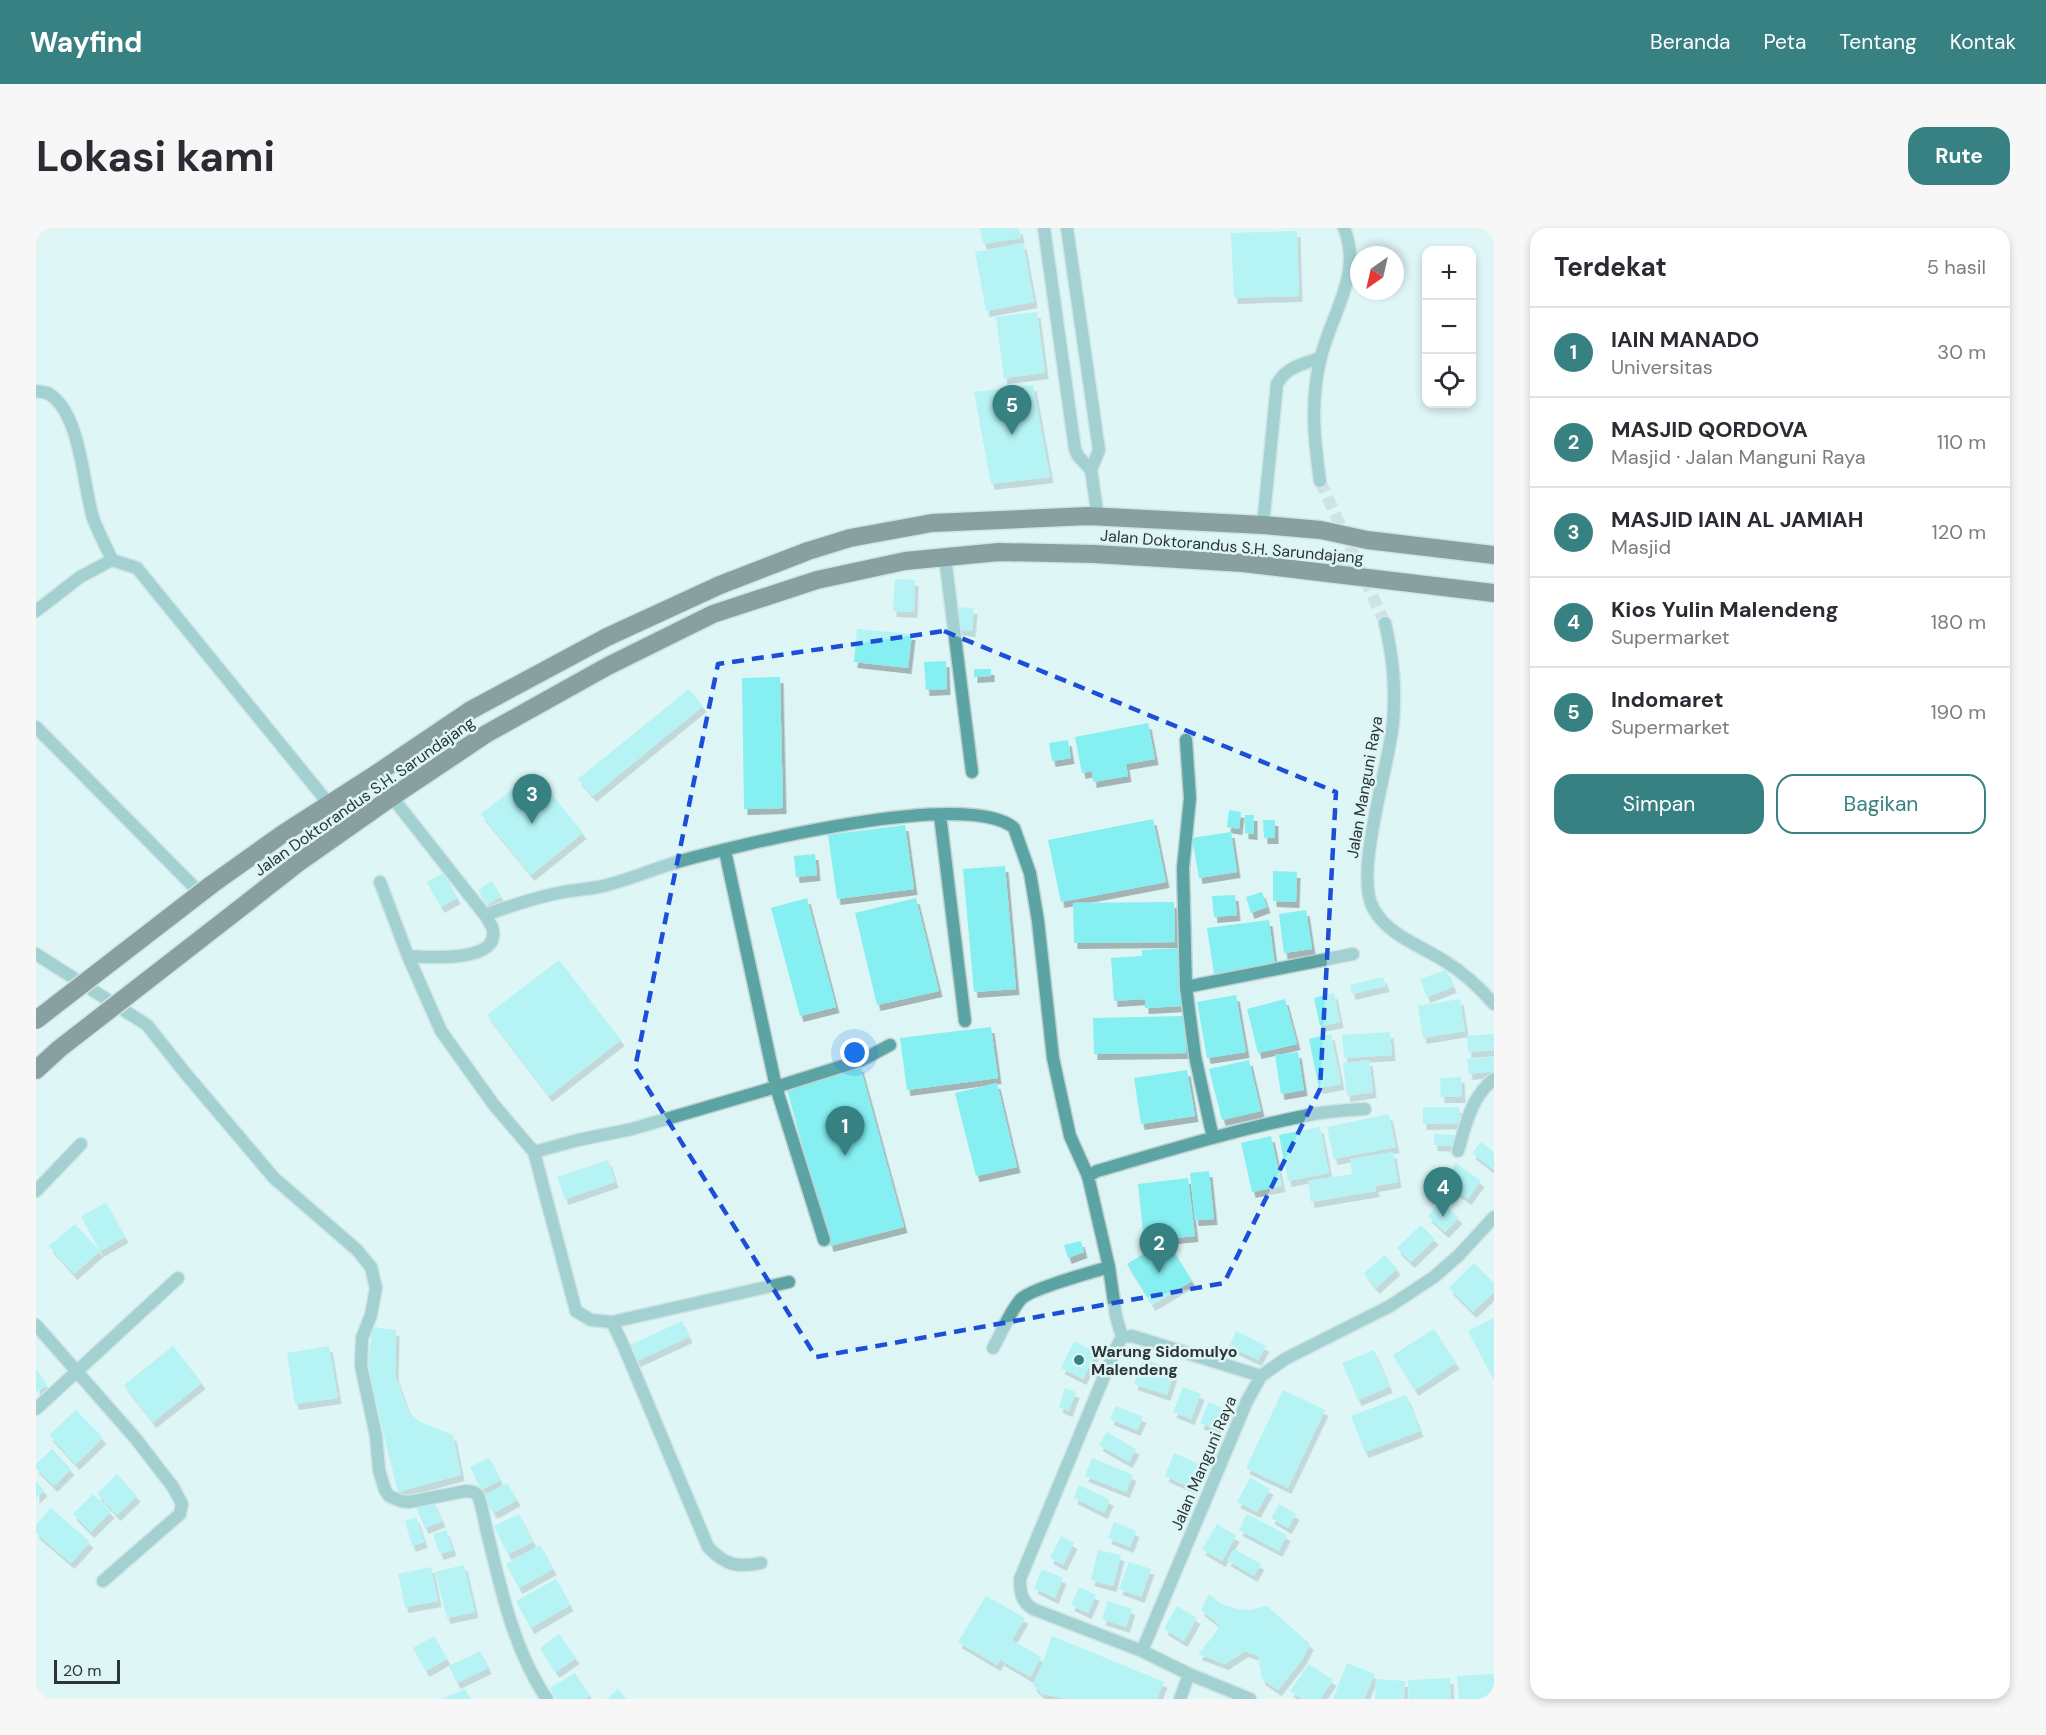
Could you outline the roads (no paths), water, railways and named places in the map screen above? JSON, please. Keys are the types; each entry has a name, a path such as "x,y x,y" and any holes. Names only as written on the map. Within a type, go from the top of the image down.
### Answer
{"highway":[{"name":"Jalan Doktorandus S.H. Sarundajang","path":"36,1020 206,889 284,833 471,710 607,637 720,585 808,551 850,538 932,523 1098,517 1321,530 1367,540 1494,555"},
{"name":"Jalan Doktorandus S.H. Sarundajang","path":"36,1070 59,1049 298,863 392,796 486,734 608,666 712,614 817,580 905,561 999,552 1095,554 1243,563 1494,593"}],"street":[{"path":"1044,228 1075,448 1078,456 1090,470 1098,517"},
{"path":"1067,228 1099,450 1090,470"},
{"path":"1320,481 1314,440 1313,404 1320,358 1348,283 1350,259 1348,237 1344,228"},
{"path":"1263,525 1277,384 1282,375 1293,368 1320,358"},
{"path":"36,392 48,393 60,403 74,432 82,456 85,485 93,518 112,560"},
{"path":"945,558 972,772"},
{"path":"36,611 80,577 112,560 137,568 329,804"},
{"name":"Jalan Manguni Raya","path":"1385,623 1393,658 1395,688 1390,748 1367,864 1368,891 1372,907 1390,927 1455,968 1480,988 1494,1004"},
{"path":"36,727 206,889"},
{"path":"1186,740 1190,798 1183,868 1186,987 1196,1056 1213,1138"},
{"path":"392,796 485,915 493,929 491,941 482,950 470,955 408,956"},
{"path":"485,915 528,900 598,887 677,862 847,824 924,815 975,815 1002,820 1014,828 1030,873 1038,921 1053,1058 1070,1136 1088,1176 1122,1337 1020,1579 1024,1601 1033,1609 1142,1651 1250,1699"},
{"path":"940,815 966,1021"},
{"path":"725,851 776,1087 824,1240"},
{"path":"380,882 408,956 441,1030 494,1105 534,1152 576,1311 591,1320 612,1322 789,1282"},
{"path":"36,954 147,1025 172,1058 274,1178 357,1250 371,1267 376,1288 372,1315 362,1338 361,1366 376,1436 379,1470 386,1490 389,1496 409,1502 466,1491 478,1496 516,1638 547,1699"},
{"path":"1186,987 1353,954"},
{"path":"534,1152 632,1129 776,1087 862,1060 890,1044"},
{"path":"1458,1151 1468,1115 1481,1091 1494,1079"},
{"path":"1088,1176 1106,1168 1213,1138 1316,1114 1365,1109"},
{"path":"36,1191 81,1144"},
{"name":"Jalan Manguni Raya","path":"1142,1651 1247,1401 1261,1376 1310,1346 1390,1306 1434,1277 1465,1249 1494,1216"},
{"path":"993,1348 1013,1310 1023,1297 1036,1290 1110,1273"},
{"path":"36,1409 178,1278"},
{"path":"612,1322 708,1547 718,1558 736,1565 761,1563"},
{"path":"36,1325 136,1439 180,1497 183,1507 180,1514 103,1581"},
{"path":"1122,1337 1132,1336 1261,1376"},
{"path":"1180,1699 1190,1674"}],"tunnel":[{"path":"1320,481 1385,623"}],"place":[{"name":"Indomaret","path":"1012,435"},
{"name":"MASJID IAIN AL JAMIAH","path":"532,824"},
{"name":"IAIN MANADO","path":"845,1156"},
{"name":"Kios Yulin Malendeng","path":"1443,1217"},
{"name":"MASJID QORDOVA","path":"1159,1273"},
{"name":"Warung Sidomulyo Malendeng","path":"1079,1360"}]}
